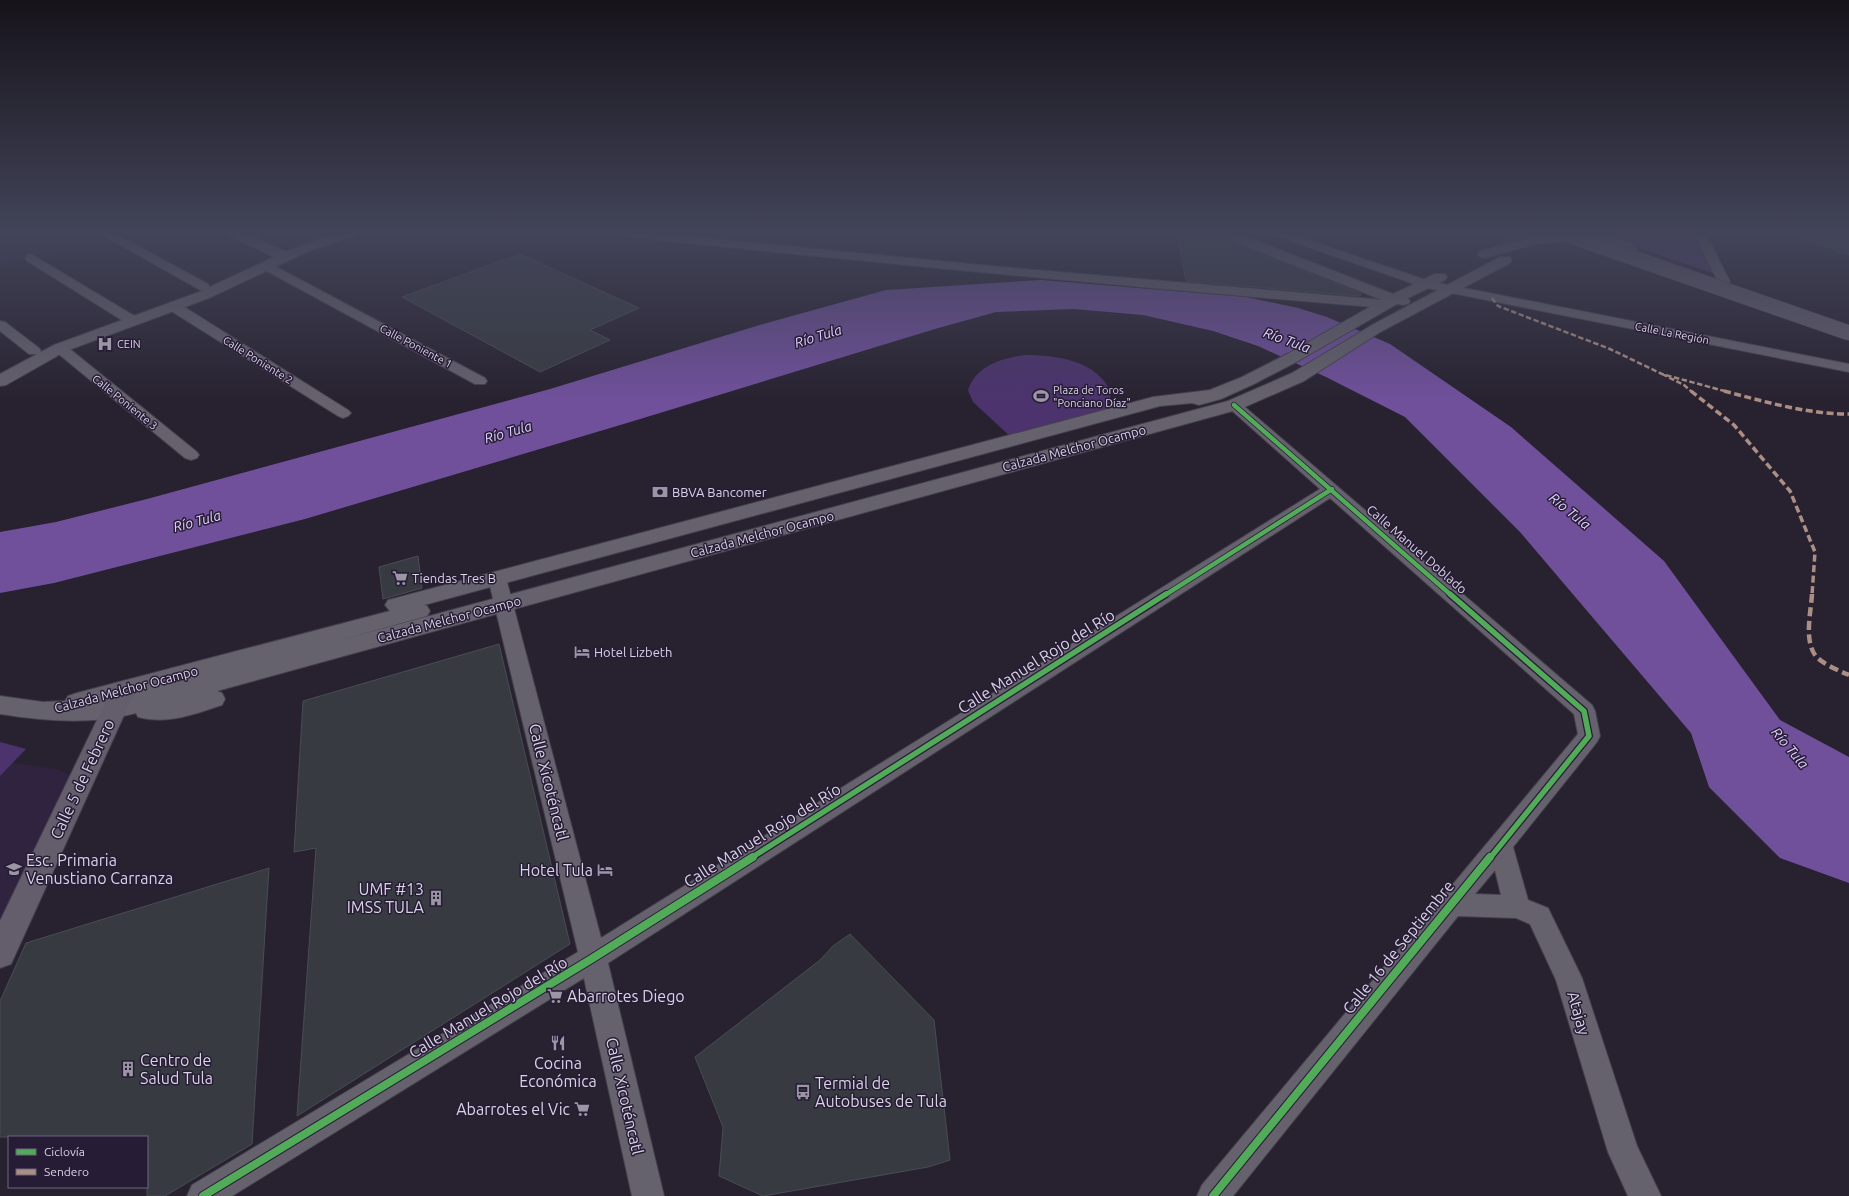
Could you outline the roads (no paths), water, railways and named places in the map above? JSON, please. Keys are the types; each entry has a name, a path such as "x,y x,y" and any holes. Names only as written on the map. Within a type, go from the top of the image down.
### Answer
{"main road":[{"path":"0,381 60,348 200,289"},
{"path":"0,371 34,351 173,306 217,289"},
{"path":"1370,289 1399,300 1436,296"},
{"path":"1388,289 1399,300"},
{"name":"Calzada Melchor Ocampo","path":"502,597 592,565 1171,409 1236,396 1276,368 1357,321 1399,300 1417,289"},
{"name":"Calzada Melchor Ocampo","path":"0,706 43,711 119,701 502,597 806,521 1098,442 1298,377 1377,328 1449,289"},
{"path":"1716,289 1849,340"},
{"path":"1722,289 1849,333"},
{"path":"1743,289 1849,326"},
{"path":"1377,328 1379,321 1399,300"},
{"path":"502,597 534,568 1159,401 1236,396"},
{"path":"119,701 178,709 502,597 793,538 1192,427 1236,396"},
{"path":"1071,436 1088,420"},
{"path":"1061,463 1098,442"},
{"path":"973,450 1015,451"},
{"path":"793,538 806,521"},
{"path":"534,568 592,565"},
{"name":"Calle 5 de Febrero","path":"0,954 119,701"}],"street":[{"path":"81,289 129,319"},
{"name":"Calle Poniente 1","path":"310,289 480,380"},
{"path":"1196,289 1399,300"},
{"name":"Calle La Región","path":"1449,289 1849,368"},
{"name":"Calle Poniente 2","path":"173,306 343,413"},
{"path":"0,325 34,351"},
{"name":"Calle Poniente 3","path":"60,348 191,455"},
{"name":"Calle Manuel Doblado","path":"1236,396 1332,489 1584,711"},
{"name":"Calle Manuel Rojo del Río","path":"203,1196 593,958 1332,489"},
{"name":"Calle Xicoténcatl","path":"502,597 593,958 648,1196"},
{"name":"Calle 16 de Septiembre","path":"1213,1196 1450,904 1589,736 1584,711"},
{"path":"1500,844 1517,907"},
{"name":"Atajay","path":"1450,904 1517,907 1539,916 1569,978 1623,1152 1646,1196"}],"water":[{"name":"Río Tula","path":"1147,289 1246,297 1298,308 1327,317 1390,344 1511,427 1664,561 1780,720 1849,757 1849,883 1780,858 1709,787 1691,733 1520,532 1405,417 1326,377 1258,346 1213,331 1143,315 1074,309 996,312 935,329 305,519 54,583 0,593 0,532 56,522 147,499 550,389 763,324 886,290"}],"place":[{"name":"CEIN","path":"105,344"},
{"name":"Plaza de Toros \"Ponciano Díaz\"","path":"1041,396"},
{"name":"BBVA Bancomer","path":"660,492"},
{"name":"Tiendas Tres B","path":"400,578"},
{"name":"Hotel Lizbeth","path":"582,652"},
{"name":"Esc. Primaria Venustiano Carranza","path":"14,869"},
{"name":"Hotel Tula","path":"605,870"},
{"name":"UMF #13 IMSS TULA","path":"436,898"},
{"name":"Abarrotes Diego","path":"555,996"},
{"name":"Cocina Económica","path":"558,1043"},
{"name":"Centro de Salud Tula","path":"128,1069"},
{"name":"Termial de Autobuses de Tula","path":"803,1092"},
{"name":"Abarrotes el Vic","path":"582,1109"}]}
